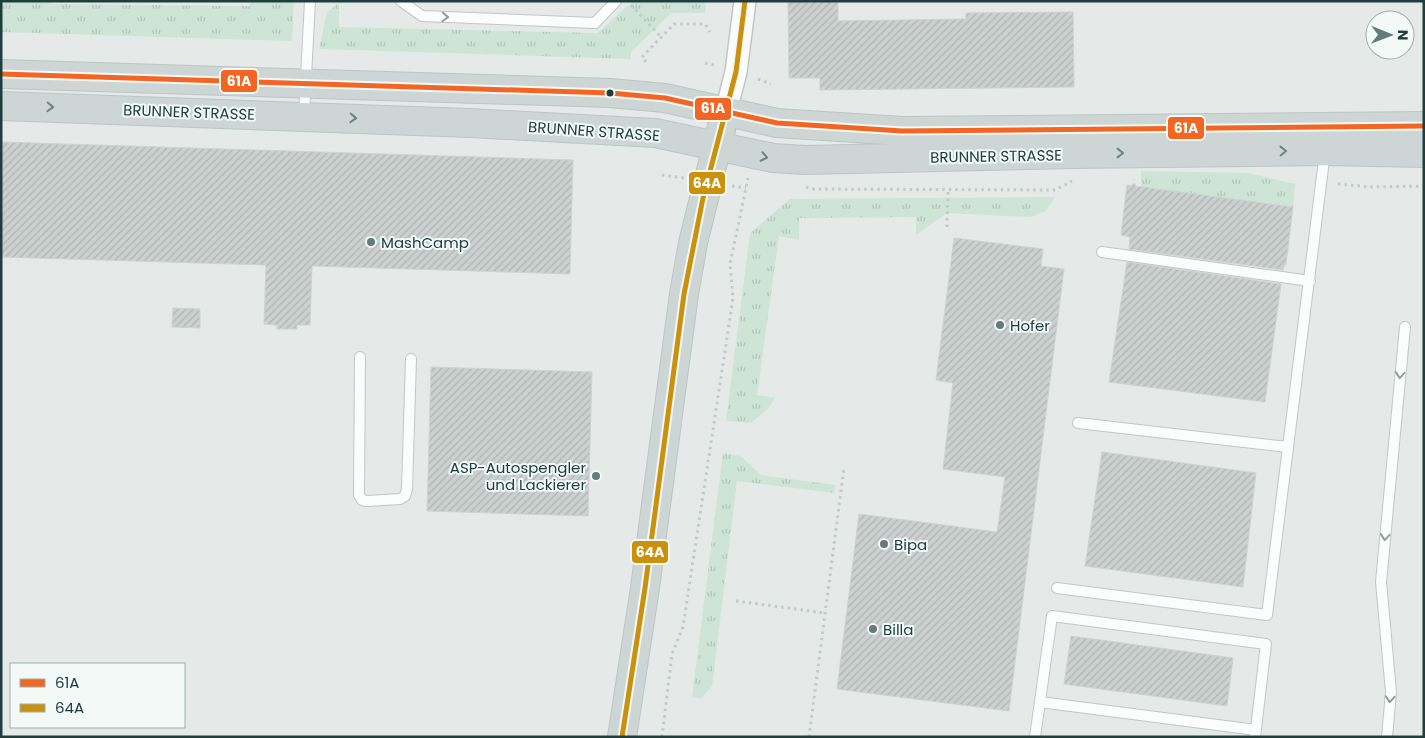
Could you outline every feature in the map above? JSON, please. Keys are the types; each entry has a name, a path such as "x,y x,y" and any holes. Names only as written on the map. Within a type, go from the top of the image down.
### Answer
{"main road":[{"name":"BRUNNER STRASSE","path":"1,74 610,93 665,98 777,123 902,131 1326,139 1424,152"},
{"name":"BRUNNER STRASSE","path":"1,106 304,116 655,133 772,158 805,160 1071,154 1326,139 1424,126"},
{"path":"622,737 646,578 684,294 693,242 726,111"}],"street":[{"path":"726,111 736,72 745,1"}],"lane":[{"path":"304,116 310,1"},
{"path":"401,1 422,16 595,23 616,1"},
{"path":"1057,588 1267,615 1310,281 1326,139"},
{"path":"1102,252 1310,281"},
{"path":"1387,737 1391,692 1381,582 1404,327"},
{"path":"360,357 359,495 362,500 367,501 400,499 405,496 408,489 411,358"},
{"path":"1078,423 1288,447"},
{"path":"1035,737 1052,616 1266,644 1255,734 1040,702"}],"path":[{"path":"630,4 662,37"},
{"path":"646,62 642,57 674,24 705,24 710,32"},
{"path":"662,737 672,654 683,626 733,298 730,264 748,178"},
{"path":"947,227 948,189"},
{"path":"809,737 844,468"},
{"path":"736,602 825,612"}],"green space":[{"path":"1,1 48,1 53,4 250,6 251,1 294,1 292,41 1,32"},
{"path":"633,1 706,1 705,13 671,13 631,52 631,59 319,49 327,12 339,3 339,27 598,33"},
{"path":"1141,171 1248,173 1295,184 1293,207 1141,187"},
{"path":"1055,197 1046,211 1031,217 947,213 916,235 916,217 799,218 799,240 779,236 757,395 775,398 769,408 751,423 726,421 750,233 790,199"},
{"path":"723,453 741,456 761,475 835,485 834,493 737,481 712,686 701,699 692,697"}],"building":[{"path":"788,1 838,1 838,21 966,19 966,13 1073,12 1074,87 820,90 820,78 789,78"},
{"path":"1,142 573,160 570,274 312,266 310,325 297,325 297,329 277,329 277,325 264,324 266,265 1,257"},
{"path":"1127,185 1293,207 1286,265 1284,265 1283,270 1129,249 1130,237 1121,235"},
{"path":"954,238 1043,249 1041,266 1064,269 1009,711 837,689 859,514 997,532 1005,477 943,469 953,383 936,380"},
{"path":"1127,262 1281,284 1265,402 1109,382"},
{"path":"173,308 200,309 200,328 172,327"},
{"path":"431,367 592,372 588,516 427,511"},
{"path":"1102,452 1256,473 1243,587 1085,566"},
{"path":"1071,636 1233,658 1227,706 1064,684"}],"transit line":[{"name":"64A","path":"622,737 645,588 684,294 703,198 736,72 745,1"},
{"name":"61A","path":"1,74 610,93 665,98 777,123 902,131 1424,126"}],"place":[{"name":"MashCamp","path":"371,242"},
{"name":"Hofer","path":"1000,325"},
{"name":"ASP-Autospengler und Lackierer","path":"596,476"},
{"name":"Bipa","path":"884,544"},
{"name":"Billa","path":"873,629"}]}
